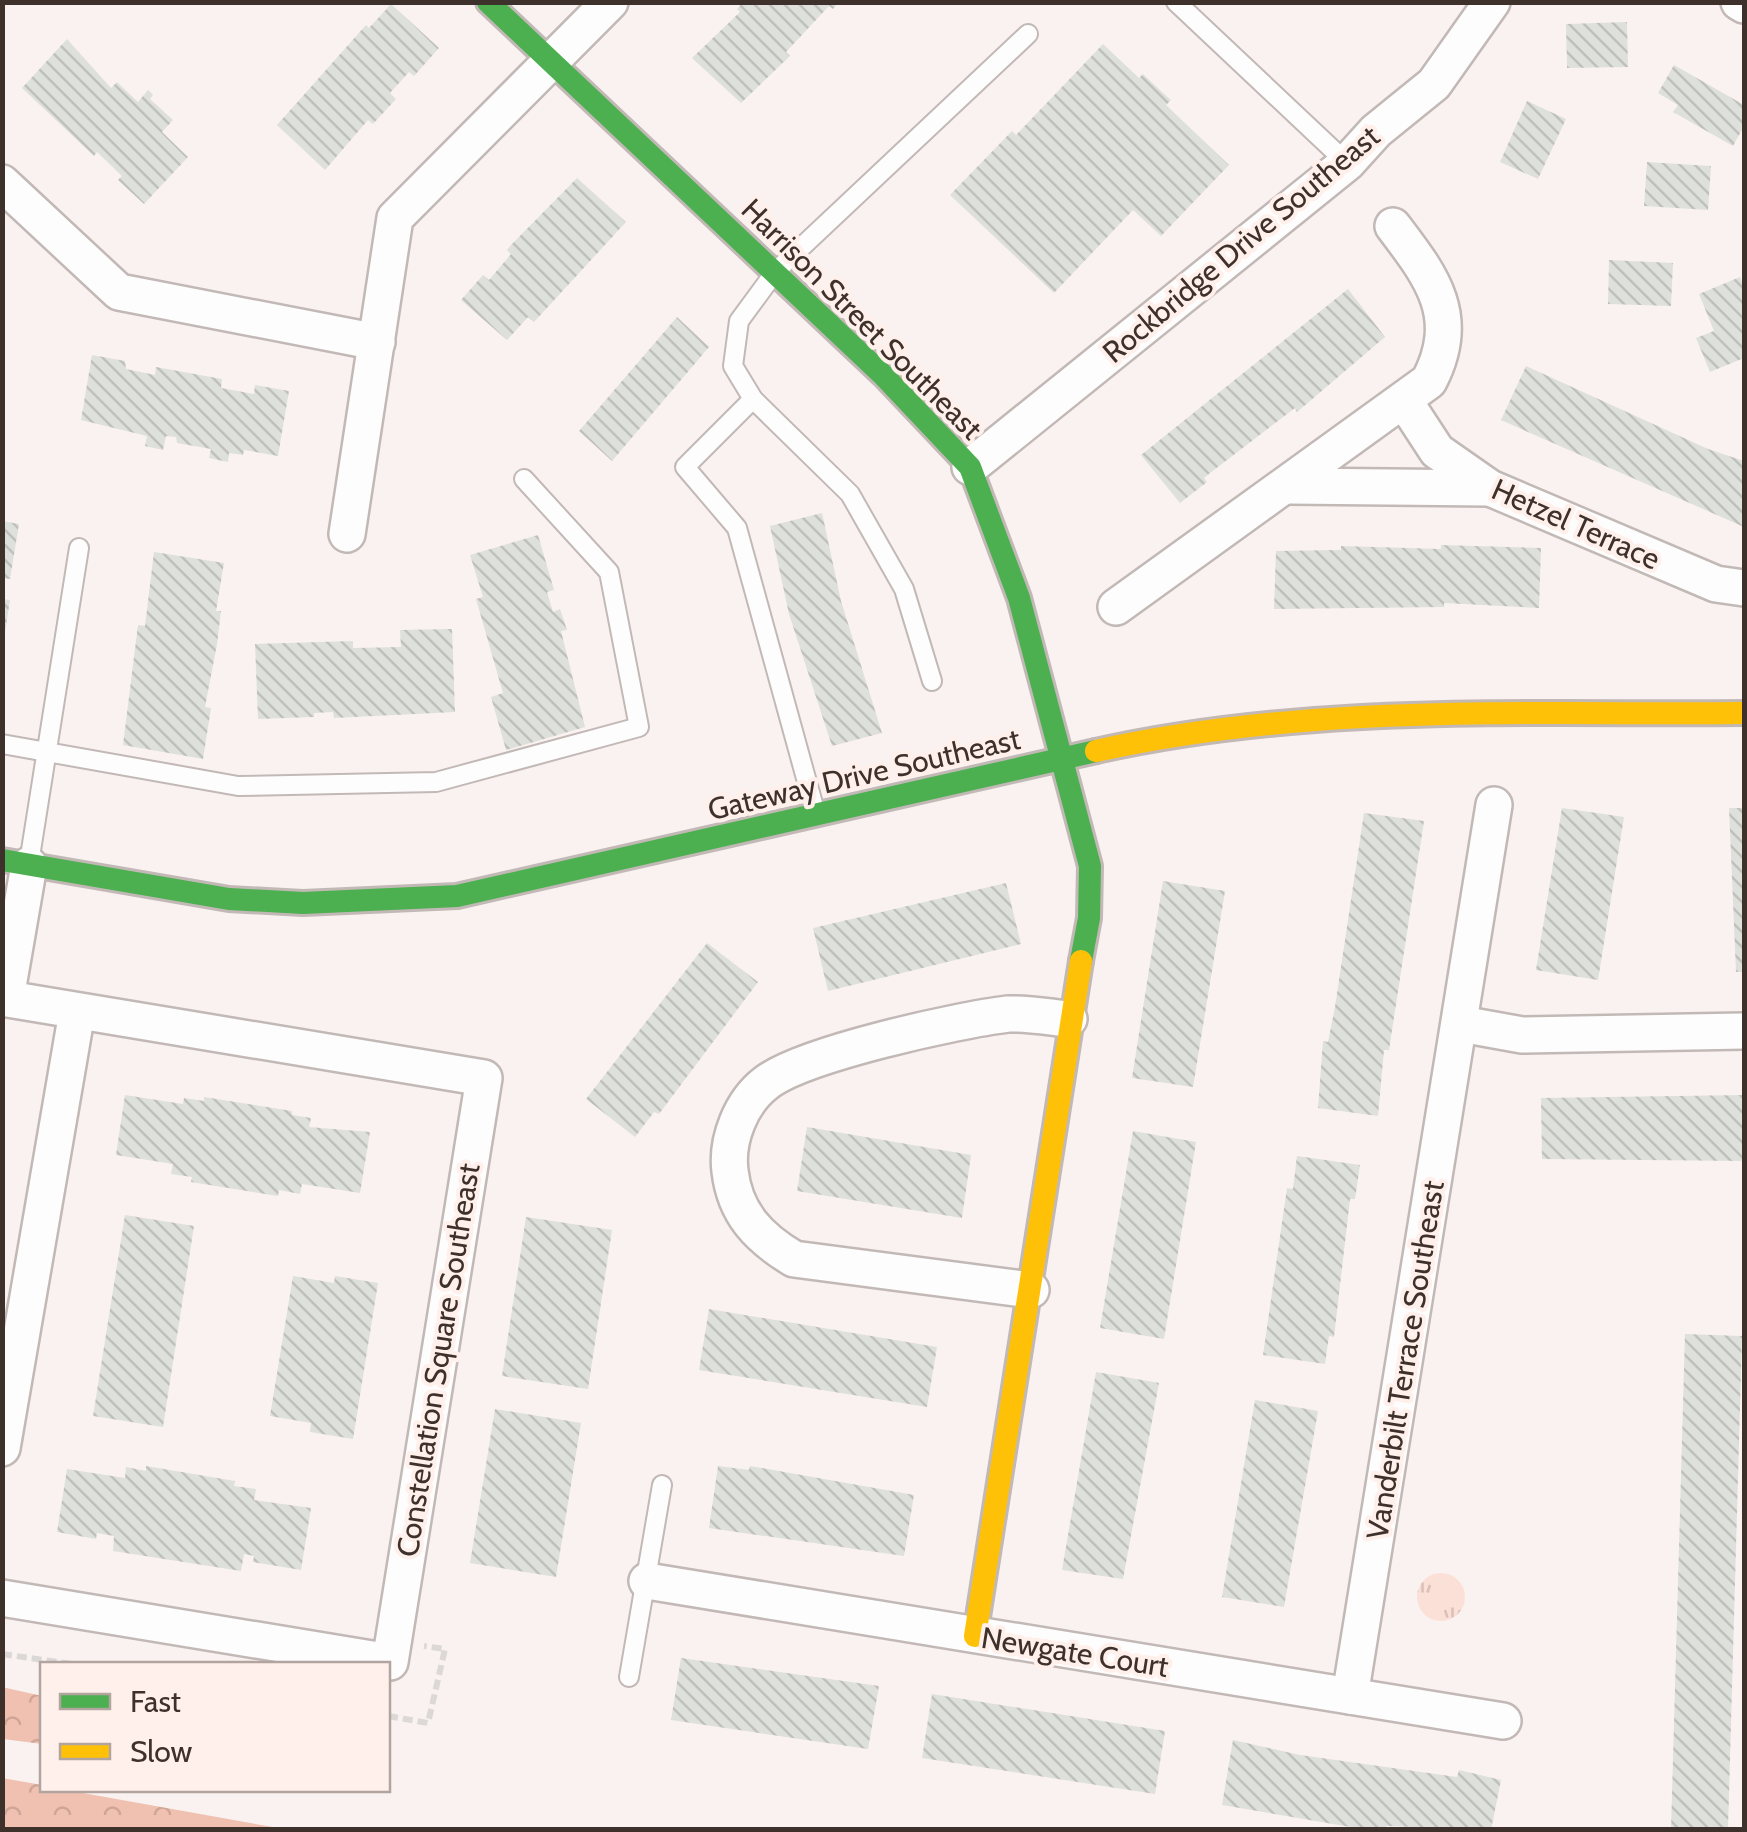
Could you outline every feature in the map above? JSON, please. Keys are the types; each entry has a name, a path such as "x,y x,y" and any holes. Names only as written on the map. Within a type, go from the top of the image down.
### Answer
{"street":[{"name":"Harrison Street Southeast","path":"488,2 883,374 970,467 1019,598 1061,759"},
{"path":"347,534 396,218 610,2"},
{"name":"Rockbridge Drive Southeast","path":"970,467 1347,163 1376,131 1434,84 1492,2"},
{"path":"2,182 119,292 377,342"},
{"path":"1116,607 1405,402 1434,371 1443,342 1442,307 1432,277 1392,226"},
{"name":"Hetzel Terrace","path":"1405,402 1437,451 1490,488 1716,584 1744,588"},
{"path":"1289,486 1490,488"},
{"name":"Gateway Drive Southeast","path":"16,863 230,899 387,901 457,896 1190,730 1320,716 1744,714"},
{"path":"975,1636 1031,1290 1069,1019 1090,918 1090,866 1061,759"},
{"name":"Vanderbilt Terrace Southeast","path":"1350,1696 1494,805"},
{"name":"Constellation Square Southeast","path":"16,863 4,998 484,1078 393,1641"},
{"path":"2,1448 77,1012"},
{"path":"1031,1290 794,1259 768,1244 747,1222 734,1194 729,1166 732,1137 745,1106 766,1082 814,1057 1009,1014 1069,1019"},
{"path":"1460,1024 1522,1035 1744,1031"},
{"name":"Newgate Court","path":"647,1581 1503,1722"},
{"path":"2,1598 390,1662 393,1641"}],"lane":[{"path":"1176,2 1347,163"},
{"path":"932,681 904,589 850,494 753,399 734,366 739,321 774,272 1028,34"},
{"path":"753,399 686,466 737,528 816,814"},
{"path":"2,744 238,786 436,782 639,727 608,572 524,479"},
{"path":"16,863 46,752 78,548"},
{"path":"629,1677 662,1486"}],"path":[{"path":"390,1716 428,1723 445,1649 393,1641"},
{"path":"2,1654 58,1662"}],"green space":[{"path":"1441,1573 1458,1580 1465,1597 1458,1614 1441,1621 1424,1614 1417,1597 1424,1580"},
{"path":"2,1687 40,1696 40,1744 3,1739"},
{"path":"2,1778 40,1785 40,1792 77,1792 284,1829 3,1829"}],"building":[{"path":"743,2 839,2 833,9 829,6 786,52 790,56 741,103 692,58 740,12 737,9"},
{"path":"391,4 439,48 414,76 409,72 390,93 396,99 373,124 368,120 325,170 277,125 366,25 369,28"},
{"path":"1627,22 1628,67 1567,68 1566,24"},
{"path":"67,39 111,88 117,82 138,102 148,90 153,95 150,99 173,120 162,132 188,157 144,204 118,180 122,176 97,152 94,156 22,88"},
{"path":"1103,44 1139,78 1143,74 1171,100 1166,105 1229,165 1161,236 1133,210 1054,293 950,195 1012,131 1016,135"},
{"path":"1674,65 1744,105 1744,126 1733,146 1673,112 1678,105 1658,93"},
{"path":"1527,101 1566,119 1538,179 1500,162"},
{"path":"1647,162 1711,166 1708,210 1644,206"},
{"path":"577,178 626,222 534,322 528,317 507,340 461,300 483,275 489,280 511,254 507,250 511,245"},
{"path":"1609,260 1673,263 1671,306 1608,304"},
{"path":"1740,277 1744,288 1744,358 1710,372 1696,338 1714,331 1699,294"},
{"path":"1348,289 1385,337 1297,412 1295,408 1210,473 1204,478 1207,482 1180,503 1141,455"},
{"path":"677,317 709,347 612,461 579,431"},
{"path":"92,355 125,361 126,369 155,375 156,367 222,379 221,388 254,394 255,385 289,391 278,456 244,450 243,455 229,453 228,462 209,458 211,449 177,443 176,437 166,436 163,450 145,446 147,436 81,420"},
{"path":"1526,366 1708,449 1744,461 1744,527 1501,420"},
{"path":"822,513 841,601 882,733 832,746 789,614 770,526"},
{"path":"2,521 19,524 10,579 2,578"},
{"path":"538,535 554,590 547,592 553,612 560,609 567,630 561,631 585,727 506,750 491,697 503,693 476,599 483,597 470,555"},
{"path":"1441,545 1541,548 1539,608 1444,603 1444,607 1274,609 1276,551 1341,550 1341,546 1441,549"},
{"path":"154,552 224,563 216,611 221,611 217,644 205,707 211,708 203,759 123,745 138,625 145,626"},
{"path":"2,599 10,600 5,632 2,631"},
{"path":"452,629 455,712 334,718 333,712 314,713 314,717 258,719 255,644 353,641 353,648 401,647 400,630"},
{"path":"1562,808 1624,817 1598,980 1536,970"},
{"path":"1729,808 1744,808 1744,972 1736,972"},
{"path":"1364,813 1424,821 1389,1050 1384,1050 1378,1116 1318,1108 1323,1041 1328,1042 1335,1007"},
{"path":"1163,881 1225,891 1193,1087 1132,1078"},
{"path":"1006,883 1021,944 828,991 813,928"},
{"path":"707,943 758,982 659,1114 654,1112 635,1137 586,1099"},
{"path":"125,1095 183,1104 184,1098 204,1101 204,1097 292,1111 292,1115 311,1118 309,1127 370,1132 360,1193 302,1184 300,1194 279,1190 278,1196 191,1182 192,1177 171,1174 173,1164 116,1155"},
{"path":"1744,1095 1741,1161 1542,1159 1541,1098"},
{"path":"807,1127 971,1155 962,1218 797,1191"},
{"path":"1133,1131 1196,1142 1164,1339 1100,1328"},
{"path":"1297,1156 1360,1165 1355,1199 1350,1199 1334,1337 1329,1336 1325,1364 1263,1355 1287,1188 1293,1189"},
{"path":"125,1215 194,1226 163,1427 93,1416"},
{"path":"526,1217 612,1230 588,1389 502,1376"},
{"path":"293,1276 334,1283 335,1276 378,1283 353,1439 310,1432 311,1423 270,1416"},
{"path":"709,1309 937,1347 927,1407 699,1370"},
{"path":"1685,1334 1742,1336 1728,1830 1671,1830"},
{"path":"1096,1372 1159,1383 1123,1579 1062,1570"},
{"path":"1255,1400 1318,1411 1284,1607 1222,1597"},
{"path":"495,1409 581,1423 556,1577 470,1563"},
{"path":"146,1466 235,1481 234,1486 256,1489 254,1500 311,1508 301,1570 253,1562 254,1556 244,1554 241,1571 113,1551 114,1536 97,1533 96,1539 57,1532 67,1469 125,1478 126,1467 146,1471"},
{"path":"718,1466 749,1470 750,1466 914,1495 904,1556 709,1528"},
{"path":"681,1658 879,1686 868,1749 671,1720"},
{"path":"932,1694 1165,1731 1155,1794 922,1758"},
{"path":"1233,1740 1300,1755 1457,1777 1459,1770 1501,1780 1491,1830 1386,1826 1386,1830 1368,1830 1222,1805"}],"traffic: fast":[{"path":"488,2 883,375 970,467 1019,598 1090,866 1089,918 1081,961"},
{"path":"2,860 229,899 303,903 457,896 1096,751"}],"traffic: slow":[{"path":"1096,751 1257,725 1338,718 1499,713 1744,713"},
{"path":"975,1636 1081,961"}]}
